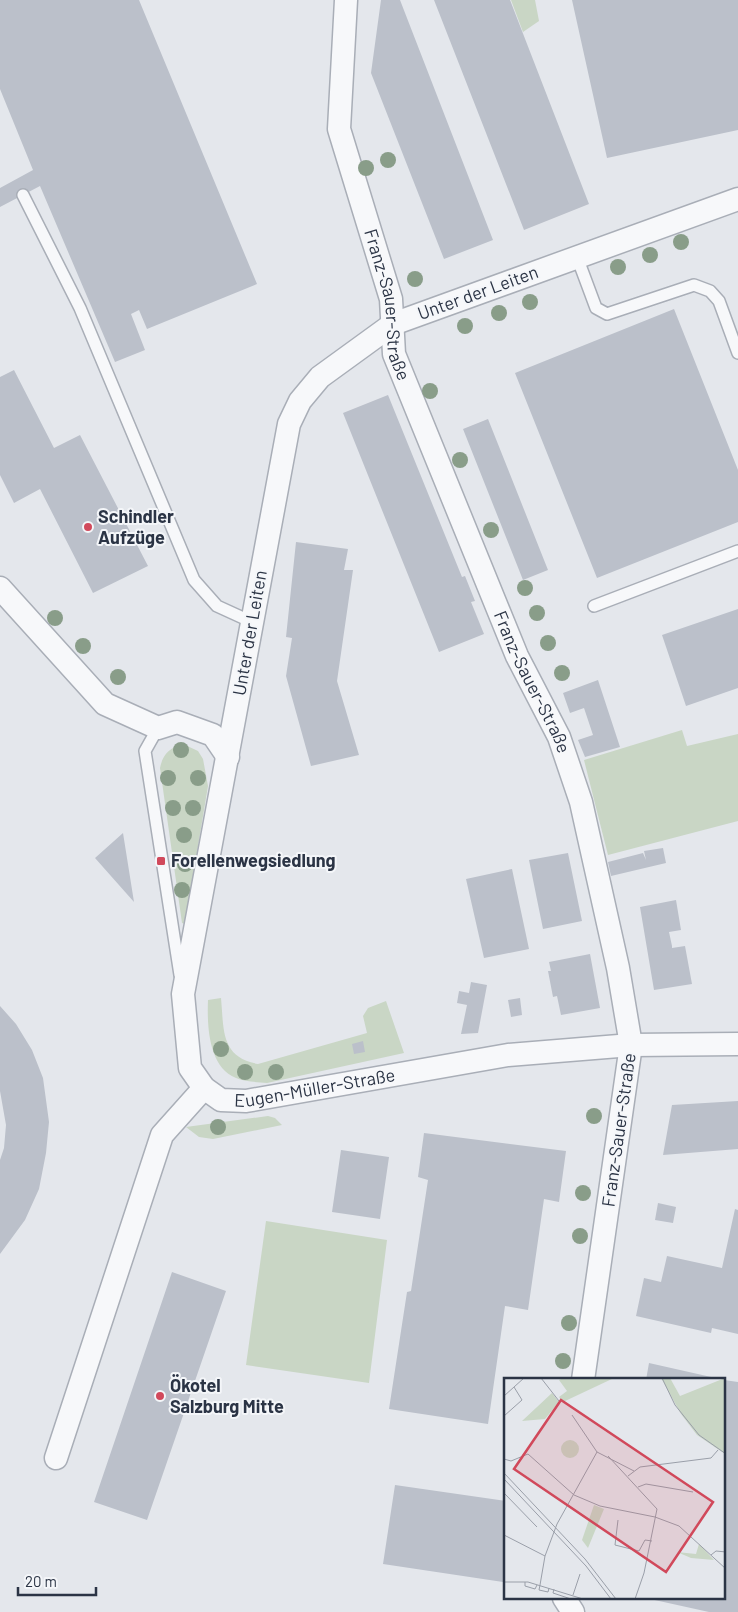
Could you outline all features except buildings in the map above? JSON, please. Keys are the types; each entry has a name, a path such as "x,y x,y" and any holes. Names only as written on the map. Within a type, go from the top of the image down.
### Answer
{"street":[{"name":"Franz-Sauer-Straße","path":"346,0 339,130 391,300 394,354 517,656 559,737 581,802 618,968 631,1045 583,1378"},
{"name":"Unter der Leiten","path":"228,757 289,424 300,401 320,377 393,324 738,199"},
{"path":"0,588 105,704 158,728 177,722 213,735 228,757 183,994 190,1068 204,1088 162,1135 56,1458"},
{"name":"Eugen-Müller-Straße","path":"204,1088 220,1100 246,1100 508,1055 631,1045 738,1044"},
{"path":"565,1600 573,1612"}],"lane":[{"path":"23,195 80,308 194,580 217,606 252,622"},
{"path":"577,257 596,308 607,314 694,286 710,290 719,301 738,353"},
{"path":"594,606 738,551"},
{"path":"158,728 145,751 160,861 183,994"}],"green space":[{"path":"511,0 535,0 539,21 523,32"},
{"path":"682,730 687,746 738,734 738,821 608,855 584,760"},
{"path":"183,744 198,751 203,759 208,786 185,924 182,923 160,768 167,752"},
{"path":"221,998 224,1031 230,1048 237,1055 258,1064 367,1033 363,1016 368,1008 386,1001 404,1053 267,1083 251,1082 236,1078 220,1065 211,1044 208,1000"},
{"path":"268,1116 275,1118 282,1125 213,1139 199,1137 186,1127"},
{"path":"266,1221 387,1240 369,1383 246,1365"}],"place":[{"name":"Schindler Aufzüge","path":"88,527"},
{"name":"Forellenwegsiedlung","path":"161,861"},
{"name":"Ökotel Salzburg Mitte","path":"160,1396"}]}
